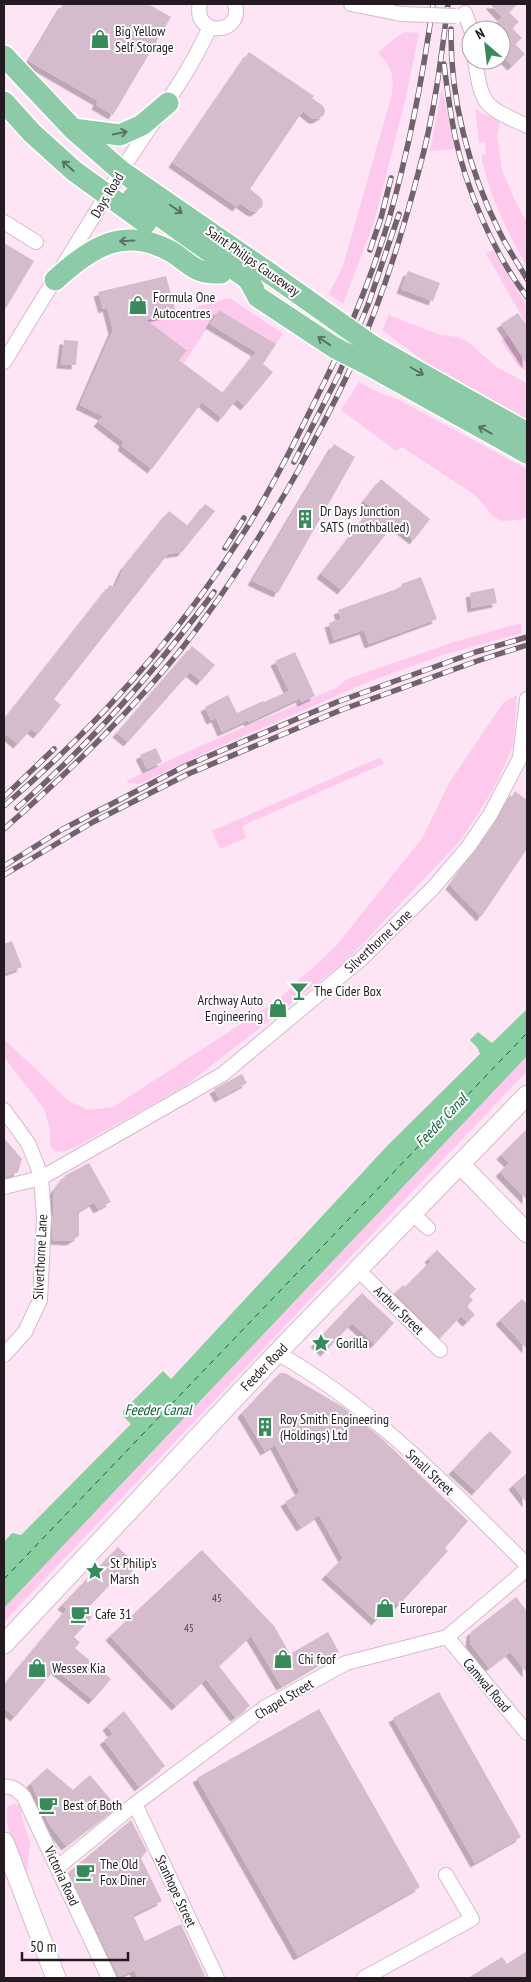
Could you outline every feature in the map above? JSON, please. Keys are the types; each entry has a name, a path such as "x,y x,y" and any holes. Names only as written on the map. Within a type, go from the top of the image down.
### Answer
{"main road":[{"name":"Saint Philips Causeway","path":"4,56 73,128 114,183 248,279 258,297"},
{"name":"Saint Philips Causeway","path":"4,68 8,79 52,127 114,183 221,273 335,348 370,356 527,433"},
{"name":"Saint Philips Causeway","path":"4,102 39,140 74,171 114,183 272,275 370,356 527,453"},
{"path":"73,128 120,135 142,125 168,103"},
{"path":"56,280 87,253 113,241 134,240 152,244 171,252 200,271 221,273"}],"street":[{"path":"200,4 199,9 202,20 210,27 221,28 227,26 234,18 238,5"},
{"path":"351,4 372,10 401,14 463,11"},
{"name":"Days Road","path":"4,362 114,183 168,103 199,52 210,27"},
{"path":"476,70 478,84 485,101 492,108 527,126"},
{"path":"4,222 36,242"},
{"name":"Silverthorne Lane","path":"41,1178 223,1074 361,959 433,888 468,847 490,815 520,758 527,699"},
{"name":"Feeder Road","path":"4,1644 277,1353 527,1094"},
{"name":"Silverthorne Lane","path":"4,1110 21,1132 33,1153 41,1178 44,1227 40,1300 25,1332 4,1355"},
{"path":"460,1164 527,1233"},
{"path":"4,1187 41,1178"},
{"path":"412,1214 428,1228"},
{"name":"Arthur Street","path":"358,1270 440,1350"},
{"name":"Small Street","path":"277,1353 344,1396 374,1420 474,1512 527,1567"},
{"name":"Chapel Street","path":"58,1867 136,1804 264,1708 346,1663 447,1637 527,1567"},
{"name":"Camwal Road","path":"447,1637 527,1733"},
{"name":"Victoria Road","path":"4,1787 10,1786 24,1796 109,1978"},
{"name":"Stanhope Street","path":"136,1804 217,1978"},
{"path":"4,1842 56,1978"},
{"path":"364,1978 472,1919 446,1875"}],"shaded area":[{"path":"405,32 419,33 406,97 374,222 343,304 329,294 343,266 392,94 393,81 391,71 378,53"},
{"path":"442,88 455,149 430,151"},
{"path":"475,109 500,122 497,136 502,170 518,207 527,221 527,266 506,227 484,170 481,156 486,154 485,142 479,143"},
{"path":"493,250 527,306 527,326 486,253"},
{"path":"230,298 283,334 276,344 219,310 184,363 179,360 187,349 164,333 114,329"},
{"path":"389,315 440,335 458,337 471,344 495,366 527,383 527,420 477,394 428,364 382,330"},
{"path":"509,335 525,360 527,358 527,371 518,366 501,341"},
{"path":"359,382 382,394 397,399 527,469 527,517 520,520 502,521 492,515 475,495 402,447 396,451 341,410"},
{"path":"521,624 521,633 443,655 368,682 218,747 139,784 126,781 200,746 336,688 347,679 454,642"},
{"path":"517,695 513,746 493,790 460,841 347,960 185,1086 66,1151 56,1152 50,1146 50,1129 44,1109 4,1057 4,1039 69,1101 88,1110 113,1107 278,1000 336,946 423,837 449,783 503,703"},
{"path":"381,757 383,764 242,826 246,838 220,849 212,831"},
{"path":"527,1056 527,1071 4,1622 4,1608"},
{"path":"13,1804 19,1805 23,1810 21,1814 30,1842 27,1872 24,1874 7,1822 8,1806"}],"water":[{"name":"Feeder Canal","path":"527,1009 527,1056 4,1608 4,1542 12,1533 21,1535 131,1424 123,1416 123,1411 163,1371 171,1379 388,1145 480,1054 477,1047 470,1040 478,1032 492,1043"}],"building":[{"name":"Big Yellow Self Storage","path":"63,4 148,4 171,17 113,115 96,105 98,101 29,61"},
{"path":"490,4 518,4 502,17"},
{"path":"509,12 519,22 512,28 522,38 515,44 525,54 512,66 511,20 500,20"},
{"path":"249,52 314,96 312,98 323,106 325,110 324,115 317,119 313,119 303,111 250,189 263,202 262,207 255,212 240,203 237,207 173,163"},
{"path":"4,243 34,261 4,311"},
{"path":"408,271 440,283 433,301 401,289"},
{"path":"166,276 176,312 146,320 187,350 179,360 223,393 256,352 210,324 219,310 276,344 263,364 273,372 245,406 237,399 222,418 202,402 152,469 122,446 124,442 98,422 103,416 80,405 113,330 107,307 103,309 98,292"},
{"path":"518,313 527,326 527,364 501,324"},
{"path":"64,340 78,341 76,365 61,364"},
{"name":"Dr Days Junction SATS (mothballed)","path":"334,444 355,457 278,593 252,581"},
{"path":"381,479 430,519 414,540 394,524 342,590 321,574 372,508 364,501"},
{"path":"205,504 215,511 182,552 168,554 54,699 61,705 38,734 31,729 18,744 4,733 4,720 110,585 115,587 124,567 169,511 188,526"},
{"path":"421,577 437,619 369,644 364,630 334,640 329,623 341,619 338,610 402,587 401,584"},
{"path":"494,588 497,603 472,608 470,593"},
{"path":"192,646 215,665 201,681 190,672 128,742 117,733"},
{"path":"295,652 315,696 302,702 300,698 249,722 248,720 222,732 216,718 211,720 205,707 228,695 237,713 289,691 275,661"},
{"path":"156,748 162,762 147,769 140,755"},
{"path":"515,791 527,800 527,849 481,917 450,885 497,820"},
{"path":"12,941 22,967 4,974 4,944"},
{"path":"242,1074 247,1083 219,1098 214,1089"},
{"path":"527,1129 527,1200 500,1172 509,1163 501,1155"},
{"path":"4,1138 22,1159 18,1172 4,1178"},
{"path":"89,1163 111,1202 98,1209 94,1202 79,1211 79,1236 71,1241 52,1240 54,1190 66,1175"},
{"path":"437,1250 476,1289 469,1296 473,1300 467,1306 475,1315 467,1322 461,1316 440,1338 395,1293 403,1285 405,1287 431,1261 429,1258"},
{"path":"362,1293 394,1323 375,1344 352,1323 325,1352 315,1343"},
{"path":"522,1299 527,1304 527,1349 500,1320"},
{"path":"280,1373 285,1373 343,1407 378,1435 468,1521 445,1548 448,1551 399,1605 394,1601 376,1621 326,1575 343,1558 319,1515 301,1527 285,1502 300,1492 275,1445 265,1451 242,1413"},
{"path":"490,1431 512,1452 476,1491 453,1470"},
{"path":"527,1473 527,1503 513,1485"},
{"path":"118,1547 137,1566 124,1580 119,1575 85,1611 92,1617 74,1637 80,1642 75,1648 111,1679 93,1700 55,1669 15,1717 4,1708 4,1685 67,1609 62,1605"},
{"path":"202,1550 274,1626 290,1654 328,1632 339,1652 281,1686 251,1636 219,1666 250,1706 235,1717 206,1679 176,1706 110,1636"},
{"path":"516,1597 527,1611 527,1673 510,1652 489,1668 470,1643 471,1632"},
{"path":"439,1692 521,1837 475,1863 393,1718"},
{"path":"319,1709 420,1887 298,1956 197,1778"},
{"path":"124,1711 165,1766 139,1787 104,1740 113,1734 107,1726"},
{"path":"47,1768 73,1790 90,1775 117,1807 66,1846 49,1824 31,1783"},
{"path":"131,1820 147,1851 141,1858 162,1901 133,1915 145,1941 181,1924 206,1978 138,1978 134,1970 119,1977 70,1875 69,1872"},
{"path":"527,1951 527,1978 468,1978 502,1957 507,1964"}],"ferry route":[{"path":"4,1579 527,1033"}],"railway":[{"path":"4,806 70,746 162,646 190,610 241,537 279,472 345,337 382,243 409,139 425,58 433,4"},
{"path":"4,829 120,719 183,647 215,604 244,560 299,469 350,370 376,308 394,257 429,129 440,67 448,4"},
{"path":"451,29 454,82 463,134 479,185 489,209 500,233 527,279"},
{"path":"444,64 453,127 466,177 483,220 503,261 527,297"},
{"path":"370,250 381,218 391,178"},
{"path":"294,462 338,376 368,305 399,214"},
{"path":"225,548 244,518"},
{"path":"17,808 97,732 169,650 214,592"},
{"path":"4,866 63,829 185,766 337,702 476,652 527,637"},
{"path":"4,875 93,822 188,774 341,710 527,645"},
{"path":"4,797 54,749"}],"place":[{"name":"Big Yellow Self Storage","path":"100,39"},
{"name":"Formula One Autocentres","path":"138,305"},
{"name":"Dr Days Junction SATS (mothballed)","path":"305,519"},
{"name":"The Cider Box","path":"299,991"},
{"name":"Archway Auto Engineering","path":"278,1008"},
{"name":"Gorilla","path":"321,1343"},
{"name":"Roy Smith Engineering (Holdings) Ltd","path":"265,1427"},
{"name":"St Philip's Marsh","path":"95,1571"},
{"name":"Eurorepar","path":"385,1608"},
{"name":"Cafe 31","path":"80,1614"},
{"name":"Chi foof","path":"283,1659"},
{"name":"Wessex Kia","path":"37,1668"},
{"name":"Best of Both","path":"48,1805"},
{"name":"The Old Fox Diner","path":"85,1872"}]}
